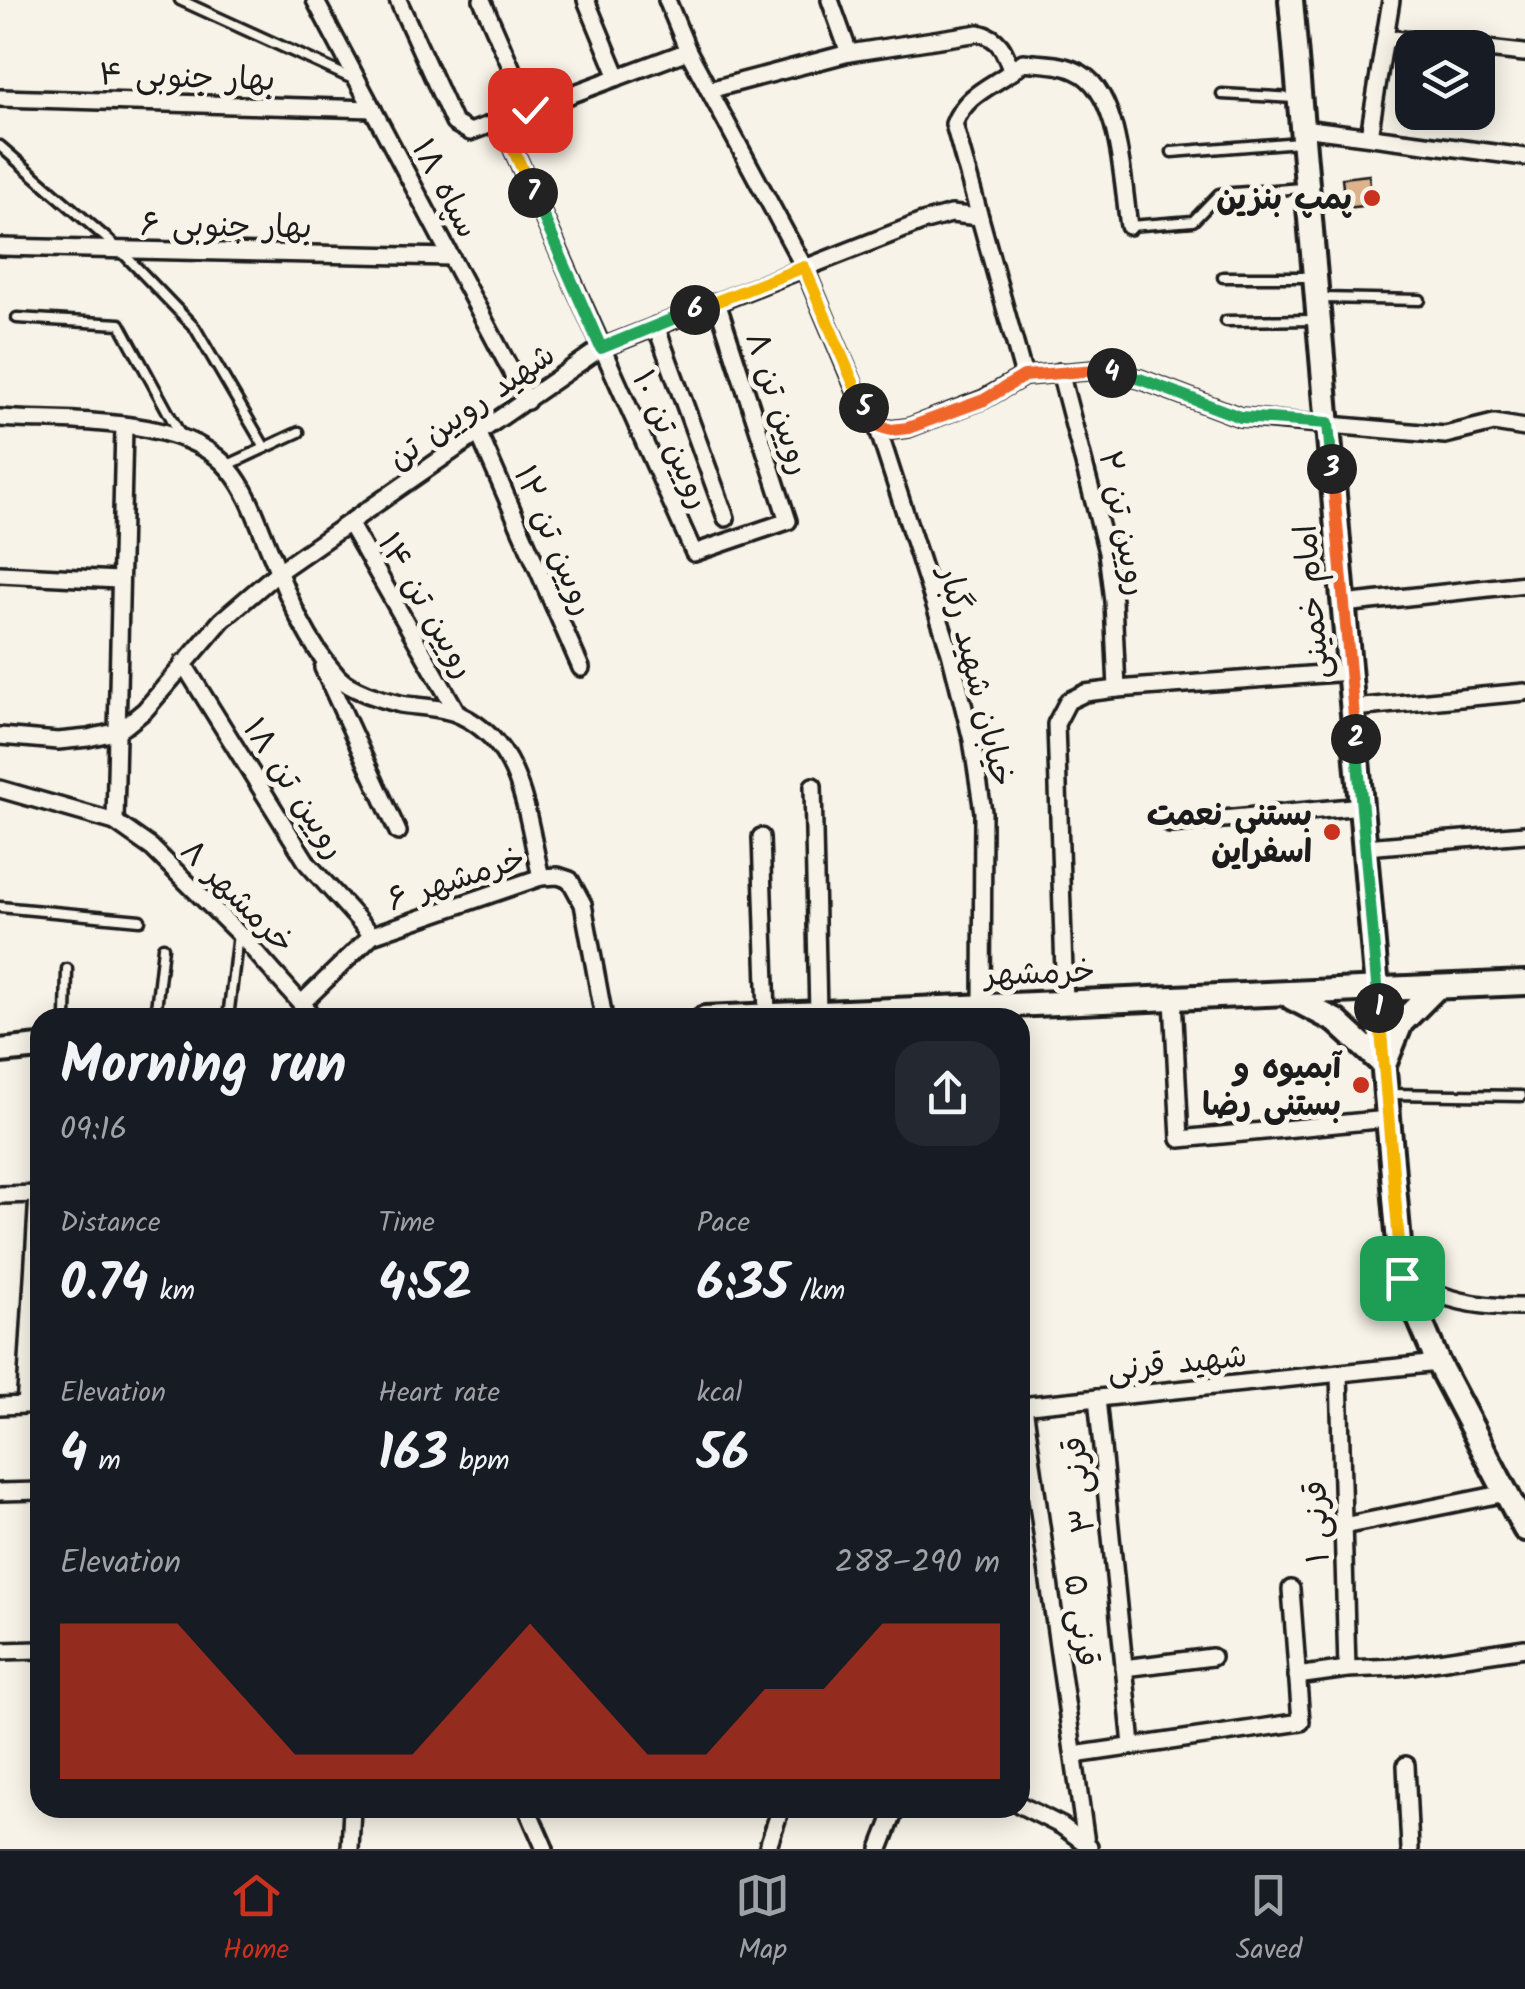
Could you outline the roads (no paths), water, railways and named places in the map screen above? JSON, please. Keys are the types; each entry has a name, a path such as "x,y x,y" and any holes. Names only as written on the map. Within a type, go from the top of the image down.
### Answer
{"main road":[{"name":"امام خمینی","path":"1291,0 1402,1278 1438,1363 1525,1530"},
{"name":"خرمشهر","path":"935,1008 1525,983"},
{"path":"1284,994 1336,1021 1384,1066 1402,1023 1436,988"},
{"path":"0,1050 30,1048"}],"street":[{"name":"سپاه ۱۸","path":"315,0 527,401"},
{"path":"398,0 454,123 470,132 688,50"},
{"path":"482,0 530,110"},
{"path":"586,0 618,77"},
{"name":"خیابان شهید رگبار","path":"667,0 688,50 804,267 867,417 877,426 950,652 972,740 982,812 982,1006"},
{"path":"830,0 849,53"},
{"path":"1369,136 1390,0"},
{"path":"709,90 849,53 980,33 993,36 1004,48 1012,72"},
{"path":"1384,38 1395,39"},
{"path":"1495,50 1524,53"},
{"path":"1024,376 954,124 960,109 1022,62 1080,72 1094,82 1111,112 1129,226"},
{"name":"بهار جنوبی ۴","path":"0,98 373,109"},
{"name":"رویین تن ۱۰","path":"501,122 694,553"},
{"path":"1303,135 1369,136 1525,157"},
{"name":"شهید رویین تن","path":"114,732 145,710 222,620 278,572 601,348 922,222 951,214 980,217"},
{"name":"بهار جنوبی ۶","path":"0,247 451,257"},
{"name":"رویین تن ۸","path":"694,553 788,521 717,302"},
{"path":"656,326 726,518"},
{"path":"877,426 891,430 908,428 984,400 1024,376 1096,370 1140,379 1240,417 1445,435 1494,423 1525,428"},
{"name":"رویین تن ۲","path":"1060,372 1108,552 1117,688"},
{"path":"0,418 124,426 182,436 208,448 226,466 247,496 398,832"},
{"path":"115,822 114,732 124,426"},
{"name":"رویین تن ۱۲","path":"479,434 581,668"},
{"name":"رویین تن ۱۴","path":"349,524 458,714"},
{"path":"0,574 118,580"},
{"path":"1344,604 1525,584"},
{"path":"312,643 342,682 392,702 458,714 505,750 518,778 540,877"},
{"name":"رویین تن ۱۸","path":"183,663 308,864 372,935"},
{"path":"1065,1003 1056,724 1068,701 1117,688 1350,672"},
{"path":"1353,708 1525,692"},
{"path":"0,736 58,741 114,732"},
{"path":"813,786 818,1008"},
{"name":"خرمشهر ۸","path":"0,788 115,822 152,848 307,1008"},
{"path":"1170,824 1362,806"},
{"path":"1365,847 1525,834"},
{"path":"762,837 767,1008"},
{"name":"خرمشهر ۶","path":"303,1002 372,935 540,877 558,876 570,880 583,904 602,1008"},
{"path":"1172,999 1180,1139 1388,1119"},
{"path":"0,1196 30,1194"},
{"path":"1402,1278 1437,1296 1472,1305 1525,1307"},
{"name":"شهید قرنی","path":"1030,1405 1438,1363"},
{"name":"قرنی ۱","path":"1339,1374 1347,1669"},
{"path":"0,1406 26,1405 30,1391"},
{"name":"قرنی ۳","path":"1097,1398 1132,1745"},
{"name":"قرنی ۵","path":"1030,1460 1089,1846"},
{"path":"0,1492 30,1491"},
{"path":"1343,1526 1506,1493"},
{"path":"1074,1755 1301,1722 1291,1588"},
{"path":"1297,1676 1398,1667 1525,1648"},
{"path":"0,1652 30,1650"},
{"path":"1124,1668 1212,1656"},
{"path":"1406,1765 1410,1849"},
{"path":"1030,1810 1062,1826 1089,1846"},
{"path":"350,1849 352,1818"},
{"path":"531,1818 545,1849"},
{"path":"767,1849 778,1818"},
{"path":"880,1849 892,1818"}],"lane":[{"path":"180,0 358,80"},
{"path":"1222,94 1300,98"},
{"path":"1172,152 1303,135"},
{"path":"0,146 120,250 196,328 265,448"},
{"path":"1129,226 1193,221 1219,194 1308,188"},
{"path":"1223,277 1317,298 1420,300"},
{"path":"1226,321 1317,298"},
{"path":"17,318 120,324 182,436"},
{"path":"226,466 299,432"},
{"path":"0,906 140,920"},
{"path":"229,1008 238,934"},
{"path":"156,1008 163,947"},
{"path":"66,1008 67,969"},
{"path":"1386,1094 1521,1096"}],"place":[{"name":"پمپ بنزین","path":"1372,198"},
{"name":"بستنی نعمت اسفراین","path":"1332,832"},
{"name":"آبمیوه و بستنی رضا","path":"1361,1085"}]}
